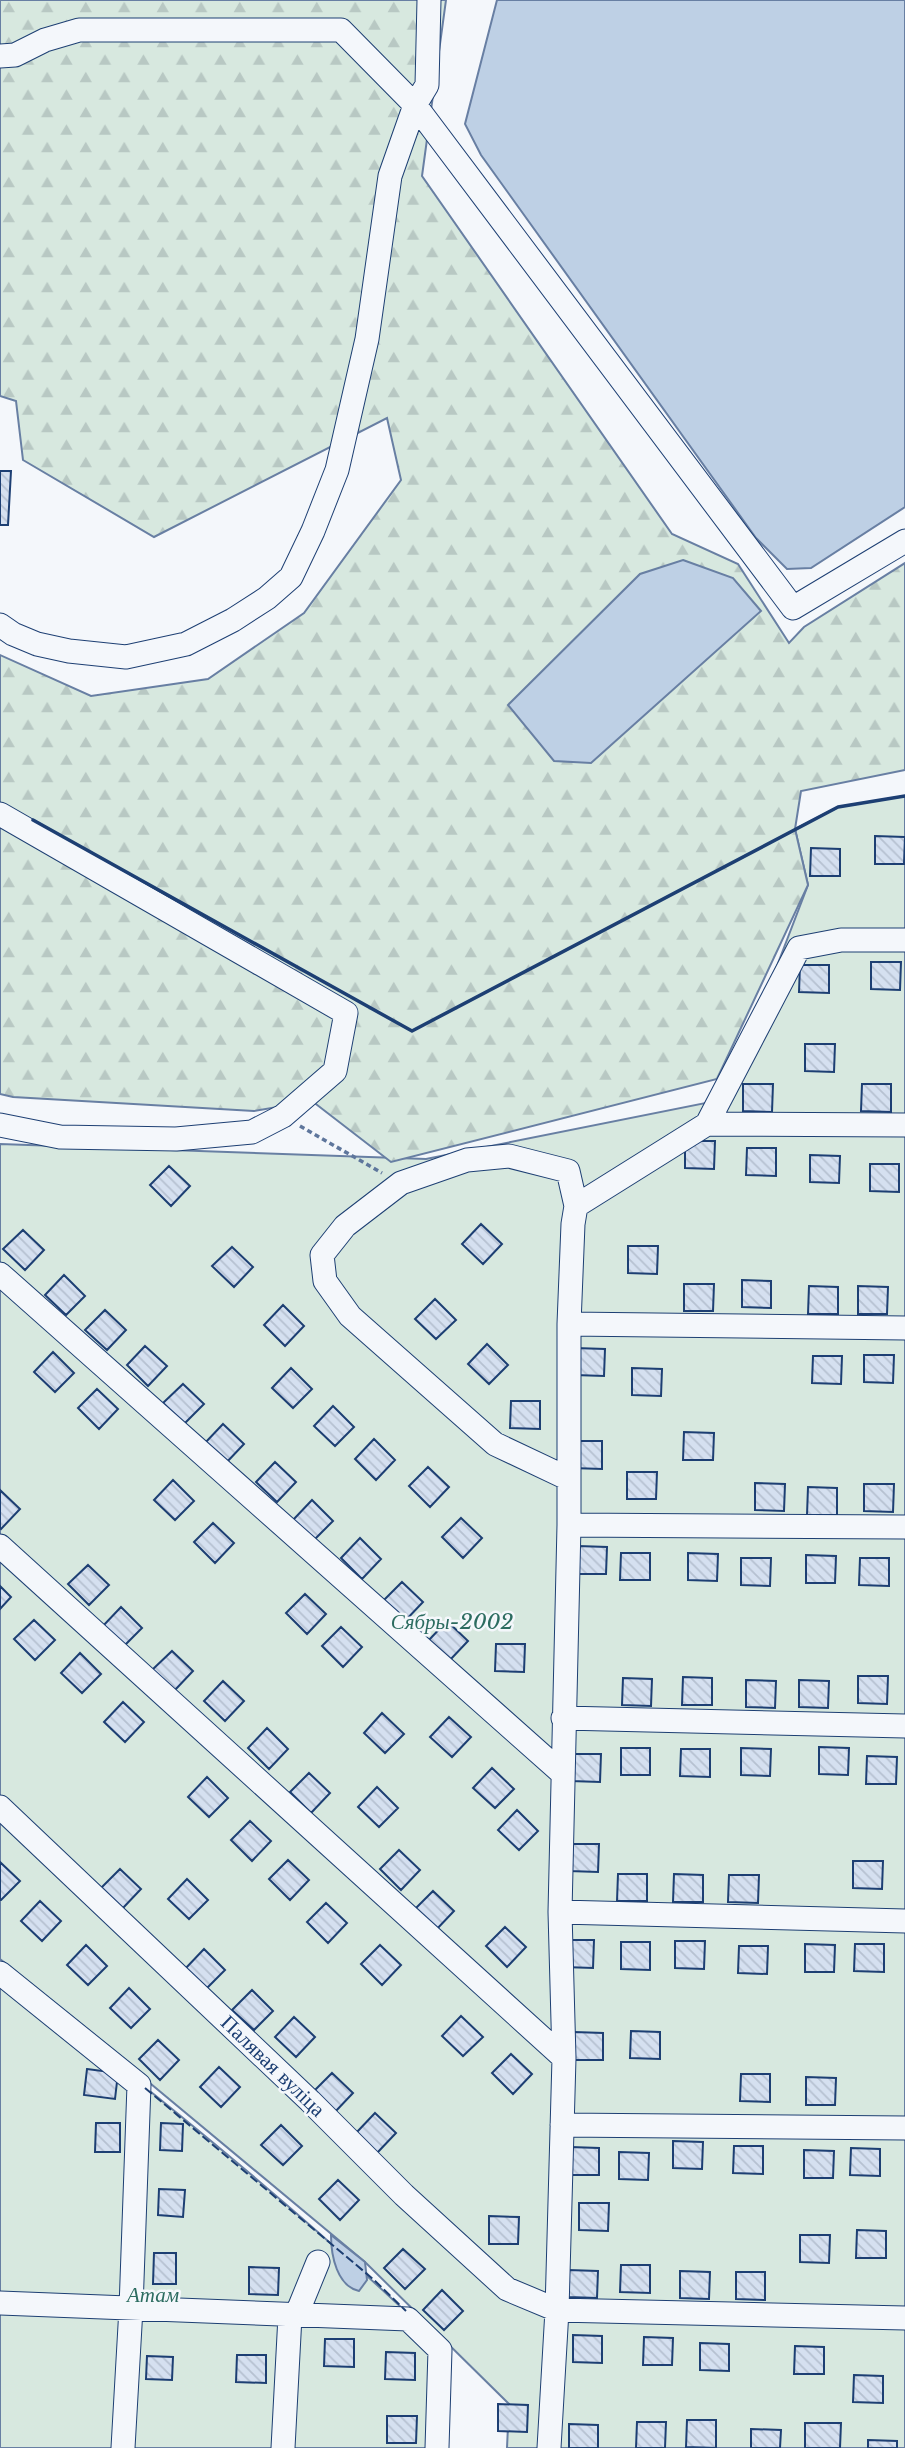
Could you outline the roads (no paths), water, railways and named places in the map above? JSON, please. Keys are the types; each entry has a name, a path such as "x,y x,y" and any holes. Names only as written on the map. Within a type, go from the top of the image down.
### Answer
{"street":[{"path":"0,625 37,644 126,657 186,644 256,605 291,577 337,470 367,340 390,176 415,105 427,86 429,0"},
{"path":"0,56 15,55 44,40 79,30 341,30 415,105 793,608 905,541"},
{"path":"0,814 346,1013 335,1070 284,1116 252,1132 176,1139 60,1137 0,1125"},
{"path":"576,1206 707,1124 799,948 841,940 905,940"},
{"path":"707,1124 905,1125"},
{"path":"549,2448 557,2310 564,2058 560,1912 569,1525 569,1479 569,1324 576,1206 568,1171 509,1156 467,1160 401,1183 345,1226 322,1255 325,1281 350,1316 495,1444 569,1479"},
{"path":"0,1274 562,1773"},
{"path":"569,1324 905,1328"},
{"path":"569,1525 905,1527"},
{"path":"0,1546 564,2058"},
{"path":"563,1718 905,1726"},
{"name":"Палявая вуліца","path":"0,1807 310,2101 404,2195 507,2289 557,2310"},
{"path":"560,1912 905,1922"},
{"path":"0,1973 139,2085 123,2448"},
{"path":"562,2124 905,2128"},
{"path":"290,2316 298,2311 318,2262"},
{"path":"0,2303 408,2319 440,2350 437,2448"},
{"path":"557,2310 905,2318"},
{"path":"283,2448 290,2316"}],"water":[{"path":"497,0 905,0 905,507 811,568 787,569 756,538 481,155 465,124"},
{"path":"683,560 733,578 761,611 591,763 554,761 508,705 640,574"},
{"path":"331,2235 365,2262 367,2280 359,2291 351,2288 340,2277 332,2252"}],"park label":[{"name":"Сябры-2002","path":"452,1622"},
{"name":"Атам","path":"153,2295"}]}
